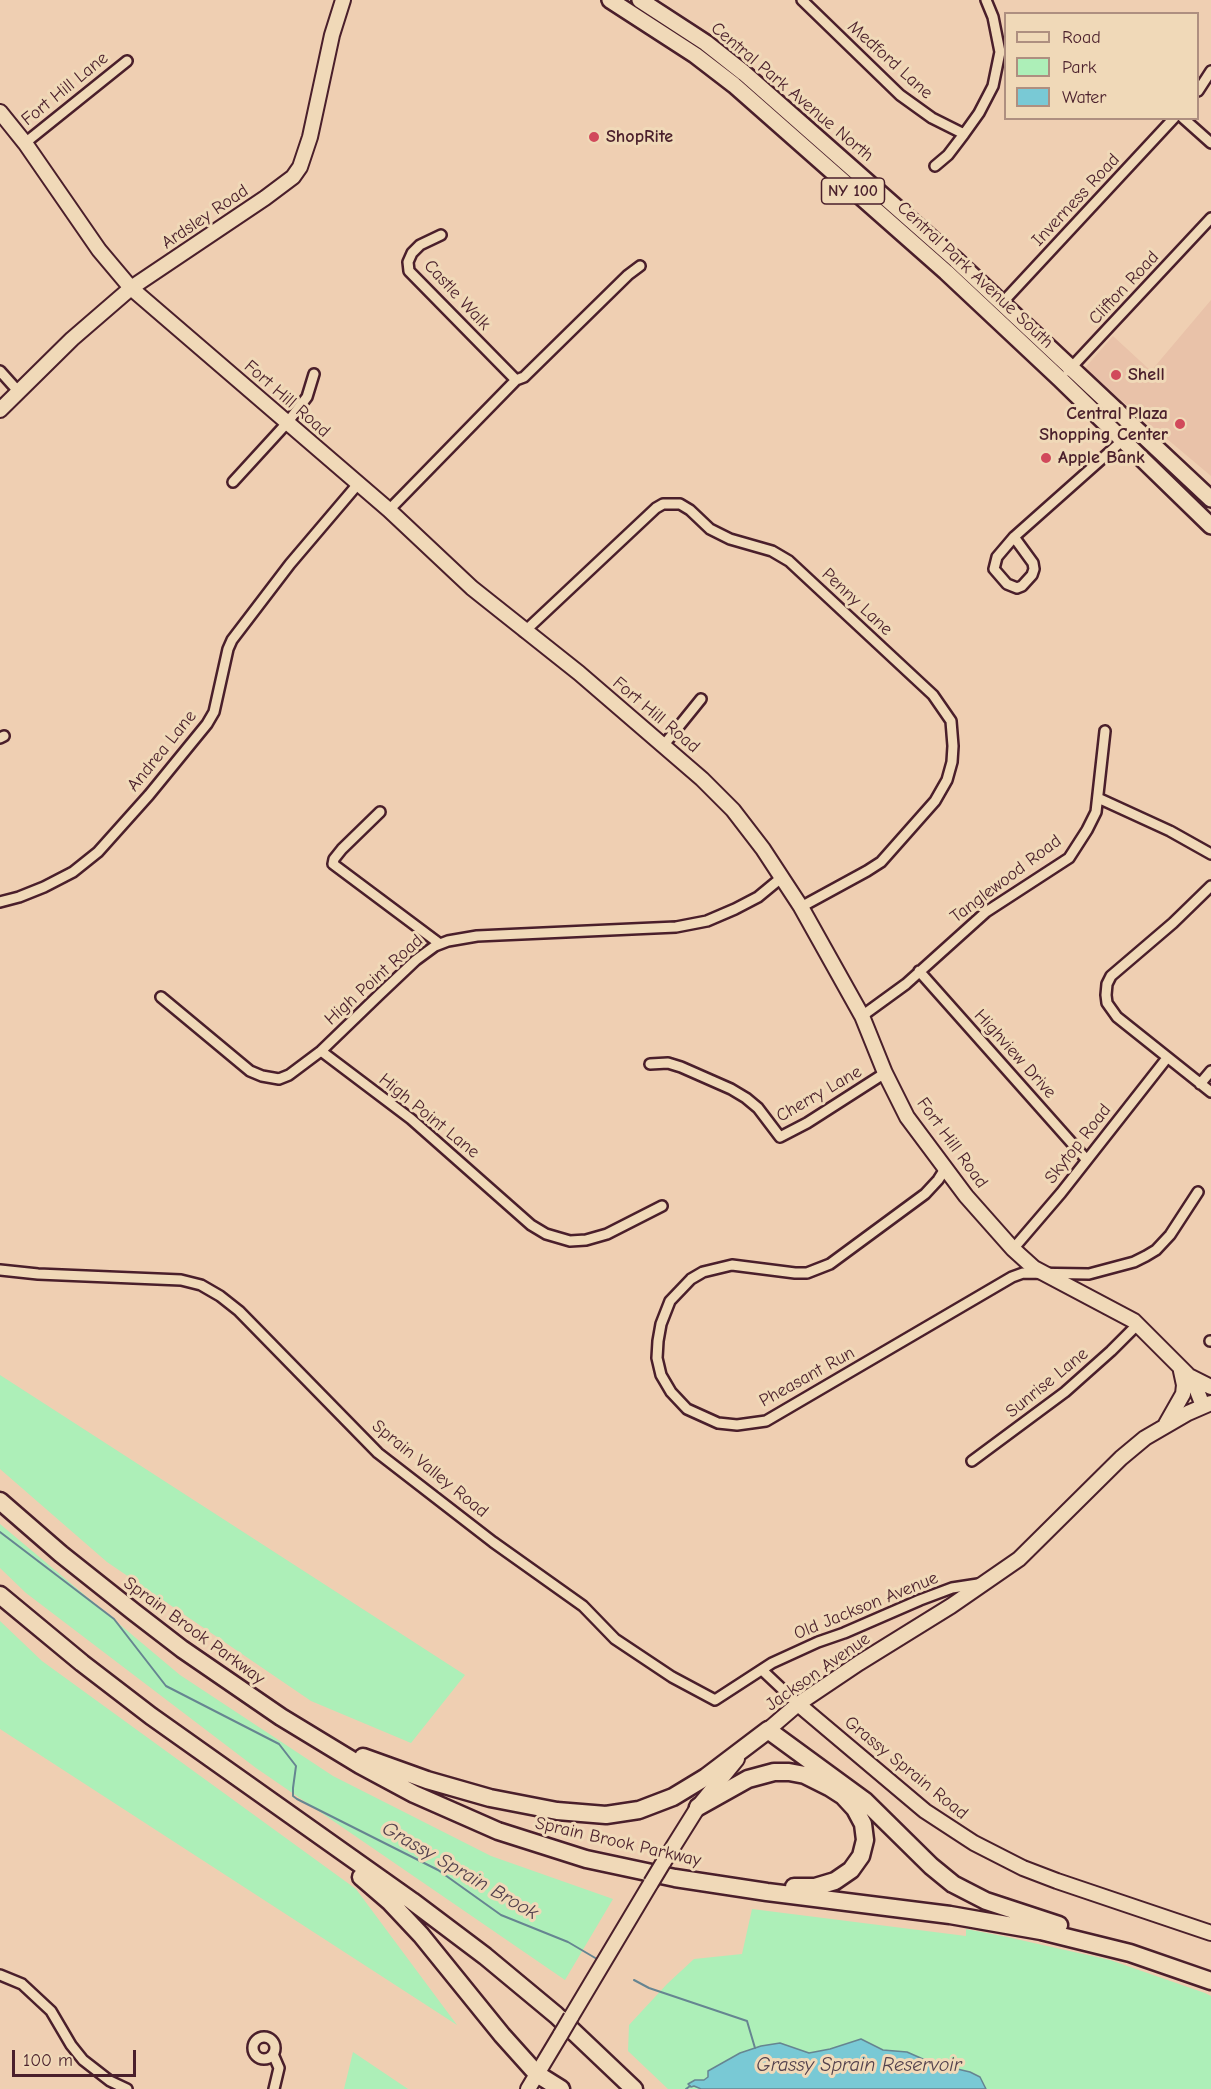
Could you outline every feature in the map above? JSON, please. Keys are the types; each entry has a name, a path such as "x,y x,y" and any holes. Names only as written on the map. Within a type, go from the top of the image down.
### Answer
{"highway":[{"name":"Sprain Brook Parkway","path":"0,1501 77,1567 174,1643 256,1700 323,1743 414,1794 469,1820 517,1838 605,1863 736,1888 1011,1925 1101,1945 1211,1981"},
{"path":"0,1594 137,1706 412,1901 485,1956 564,2022 634,2089"},
{"path":"323,1743 419,1778 482,1796 557,1812 594,1815 639,1810 673,1797 706,1777 768,1730 866,1801 938,1872 961,1889 1008,1909 1119,1943 1188,1973"},
{"path":"698,1807 748,1779 761,1774 782,1771 805,1775 829,1786 843,1796 860,1816 864,1832 863,1848 856,1863 844,1876 815,1887 736,1888"},
{"path":"275,1805 401,1912 502,2036 537,2074 561,2089"}],"main road":[{"name":"Central Park Avenue South","path":"610,0 695,55 728,80 1065,374"},
{"name":"Central Park Avenue North","path":"640,0 706,43 732,63 921,229 1002,303 1065,374"},
{"name":"NY 100","path":"1065,374 1122,441 1211,526"},
{"name":"NY 100","path":"1065,374 1211,498"}],"street":[{"name":"Ardsley Road","path":"0,410 72,339 131,288 293,177 300,167 310,137 332,35 343,0"},
{"name":"Medford Lane","path":"802,0 900,95 932,118 964,134"},
{"path":"935,166 948,155 964,134 979,113 993,86 1002,39 986,0"},
{"name":"Fort Hill Lane","path":"25,143 127,61"},
{"path":"1199,88 1211,71"},
{"name":"Fort Hill Road","path":"0,111 99,250 131,288 389,510 472,588 524,632 579,673 702,778 733,810 764,849 801,907 862,1016 885,1073 907,1117 966,1196 1013,1249 1034,1268 1137,1324 1183,1371 1207,1405"},
{"name":"Inverness Road","path":"1002,303 1172,120"},
{"path":"1185,120 1211,143"},
{"name":"Clifton Road","path":"1065,374 1211,218"},
{"name":"Castle Walk","path":"441,235 420,245 412,253 408,262 409,271 516,380"},
{"path":"389,510 516,380 524,377 640,266"},
{"path":"0,371 18,391"},
{"path":"233,482 287,423 307,397 314,374"},
{"path":"1014,537 1033,563 1034,569 1032,575 1017,588 1007,584 994,569 997,557 1014,537 1122,441"},
{"name":"Andrea Lane","path":"0,902 44,887 74,872 98,852 149,795 207,724 214,712 232,640 290,564 358,484"},
{"name":"Penny Lane","path":"524,632 656,508 663,504 680,504 710,529 730,539 772,551 789,561 933,695 951,721 953,746 947,780 935,801 880,862 801,907"},
{"path":"663,746 701,699"},
{"name":"Tanglewood Road","path":"862,1016 906,984 986,912 1069,858 1096,812 1105,730"},
{"path":"1098,798 1170,831 1211,854"},
{"path":"380,812 342,849 333,864 440,944"},
{"name":"High Point Road","path":"161,997 238,1062 261,1076 279,1079 289,1075 321,1051 416,960 440,944 477,936 687,925 707,921 735,909 758,897 781,878"},
{"path":"1211,886 1173,923 1119,968 1107,984 1107,1003 1111,1011 1211,1092"},
{"name":"Highview Drive","path":"919,971 1086,1160"},
{"name":"High Point Lane","path":"321,1051 411,1119 531,1225 546,1234 570,1241 586,1240 607,1234 662,1206"},
{"name":"Skytop Road","path":"1013,1249 1167,1058"},
{"name":"Cherry Lane","path":"650,1064 668,1063 681,1067 731,1089 758,1108 780,1137 807,1123 885,1073"},
{"path":"1200,1084 1211,1071"},
{"name":"Pheasant Run","path":"945,1168 925,1194 830,1264 807,1273 795,1274 732,1265 711,1269 691,1279 670,1301 661,1324 657,1358 661,1374 671,1392 687,1408 718,1423 736,1425 766,1421 1012,1277 1043,1273 1089,1274 1146,1257 1170,1235 1198,1192"},
{"name":"Sprain Valley Road","path":"0,1269 38,1275 181,1280 201,1285 239,1311 378,1453 494,1542 583,1606 615,1639 672,1677 715,1700 762,1670"},
{"name":"Sunrise Lane","path":"972,1461 1065,1392 1137,1324"},
{"path":"1165,1426 1183,1394 1183,1371 1211,1387"},
{"name":"Jackson Avenue","path":"528,2089 698,1807 742,1754 798,1704 986,1583 1019,1559 1120,1458 1145,1437 1207,1405"},
{"name":"Old Jackson Avenue","path":"762,1670 818,1642 920,1600 952,1588 986,1583"},
{"name":"Grassy Sprain Road","path":"762,1670 798,1704 925,1811 974,1843 1023,1868 1057,1881 1211,1932"},
{"path":"0,1975 22,1984 51,2010 71,2045 88,2065 110,2081 127,2089"},
{"path":"273,2054 279,2068 274,2089"}],"shaded area":[{"name":"Central Plaza Shopping Center","path":"1211,300 1211,476 1084,369 1113,336 1151,371"}],"green space":[{"path":"0,1375 465,1675 411,1743 311,1701 107,1562 0,1469"},
{"path":"0,1524 180,1675 333,1776 491,1856 613,1899 565,1980 256,1768 26,1593 0,1568"},
{"path":"0,1621 42,1661 356,1889 457,2025 0,1729"},
{"path":"752,1909 966,1936 966,1929 1110,1960 1205,1993 1211,1996 1211,2089 976,2089 970,2072 932,2063 907,2052 883,2050 861,2039 809,2053 780,2043 761,2046 740,2053 708,2071 708,2077 704,2080 695,2080 694,2086 701,2089 668,2089 628,2051 629,2025 694,1959 742,1954"},
{"path":"353,2052 408,2089 344,2089"}],"water":[{"name":"Grassy Sprain Reservoir","path":"861,2039 883,2050 907,2052 932,2063 970,2072 980,2077 986,2089 701,2089 688,2084 695,2080 704,2080 708,2077 708,2071 740,2053 761,2046 780,2043 809,2053"}],"waterway":[{"name":"Grassy Sprain Brook","path":"0,1532 114,1619 166,1686 279,1744 296,1766 293,1796 297,1799 438,1870 501,1915 568,1942 597,1959"},
{"name":"Grassy Sprain Brook","path":"634,1980 649,1988 747,2021 755,2048"},
{"path":"686,2089 690,2086"}],"place":[{"name":"ShopRite","path":"594,137"},
{"name":"Shell","path":"1116,375"},
{"name":"Central Plaza Shopping Center","path":"1180,424"},
{"name":"Apple Bank","path":"1046,458"}]}
